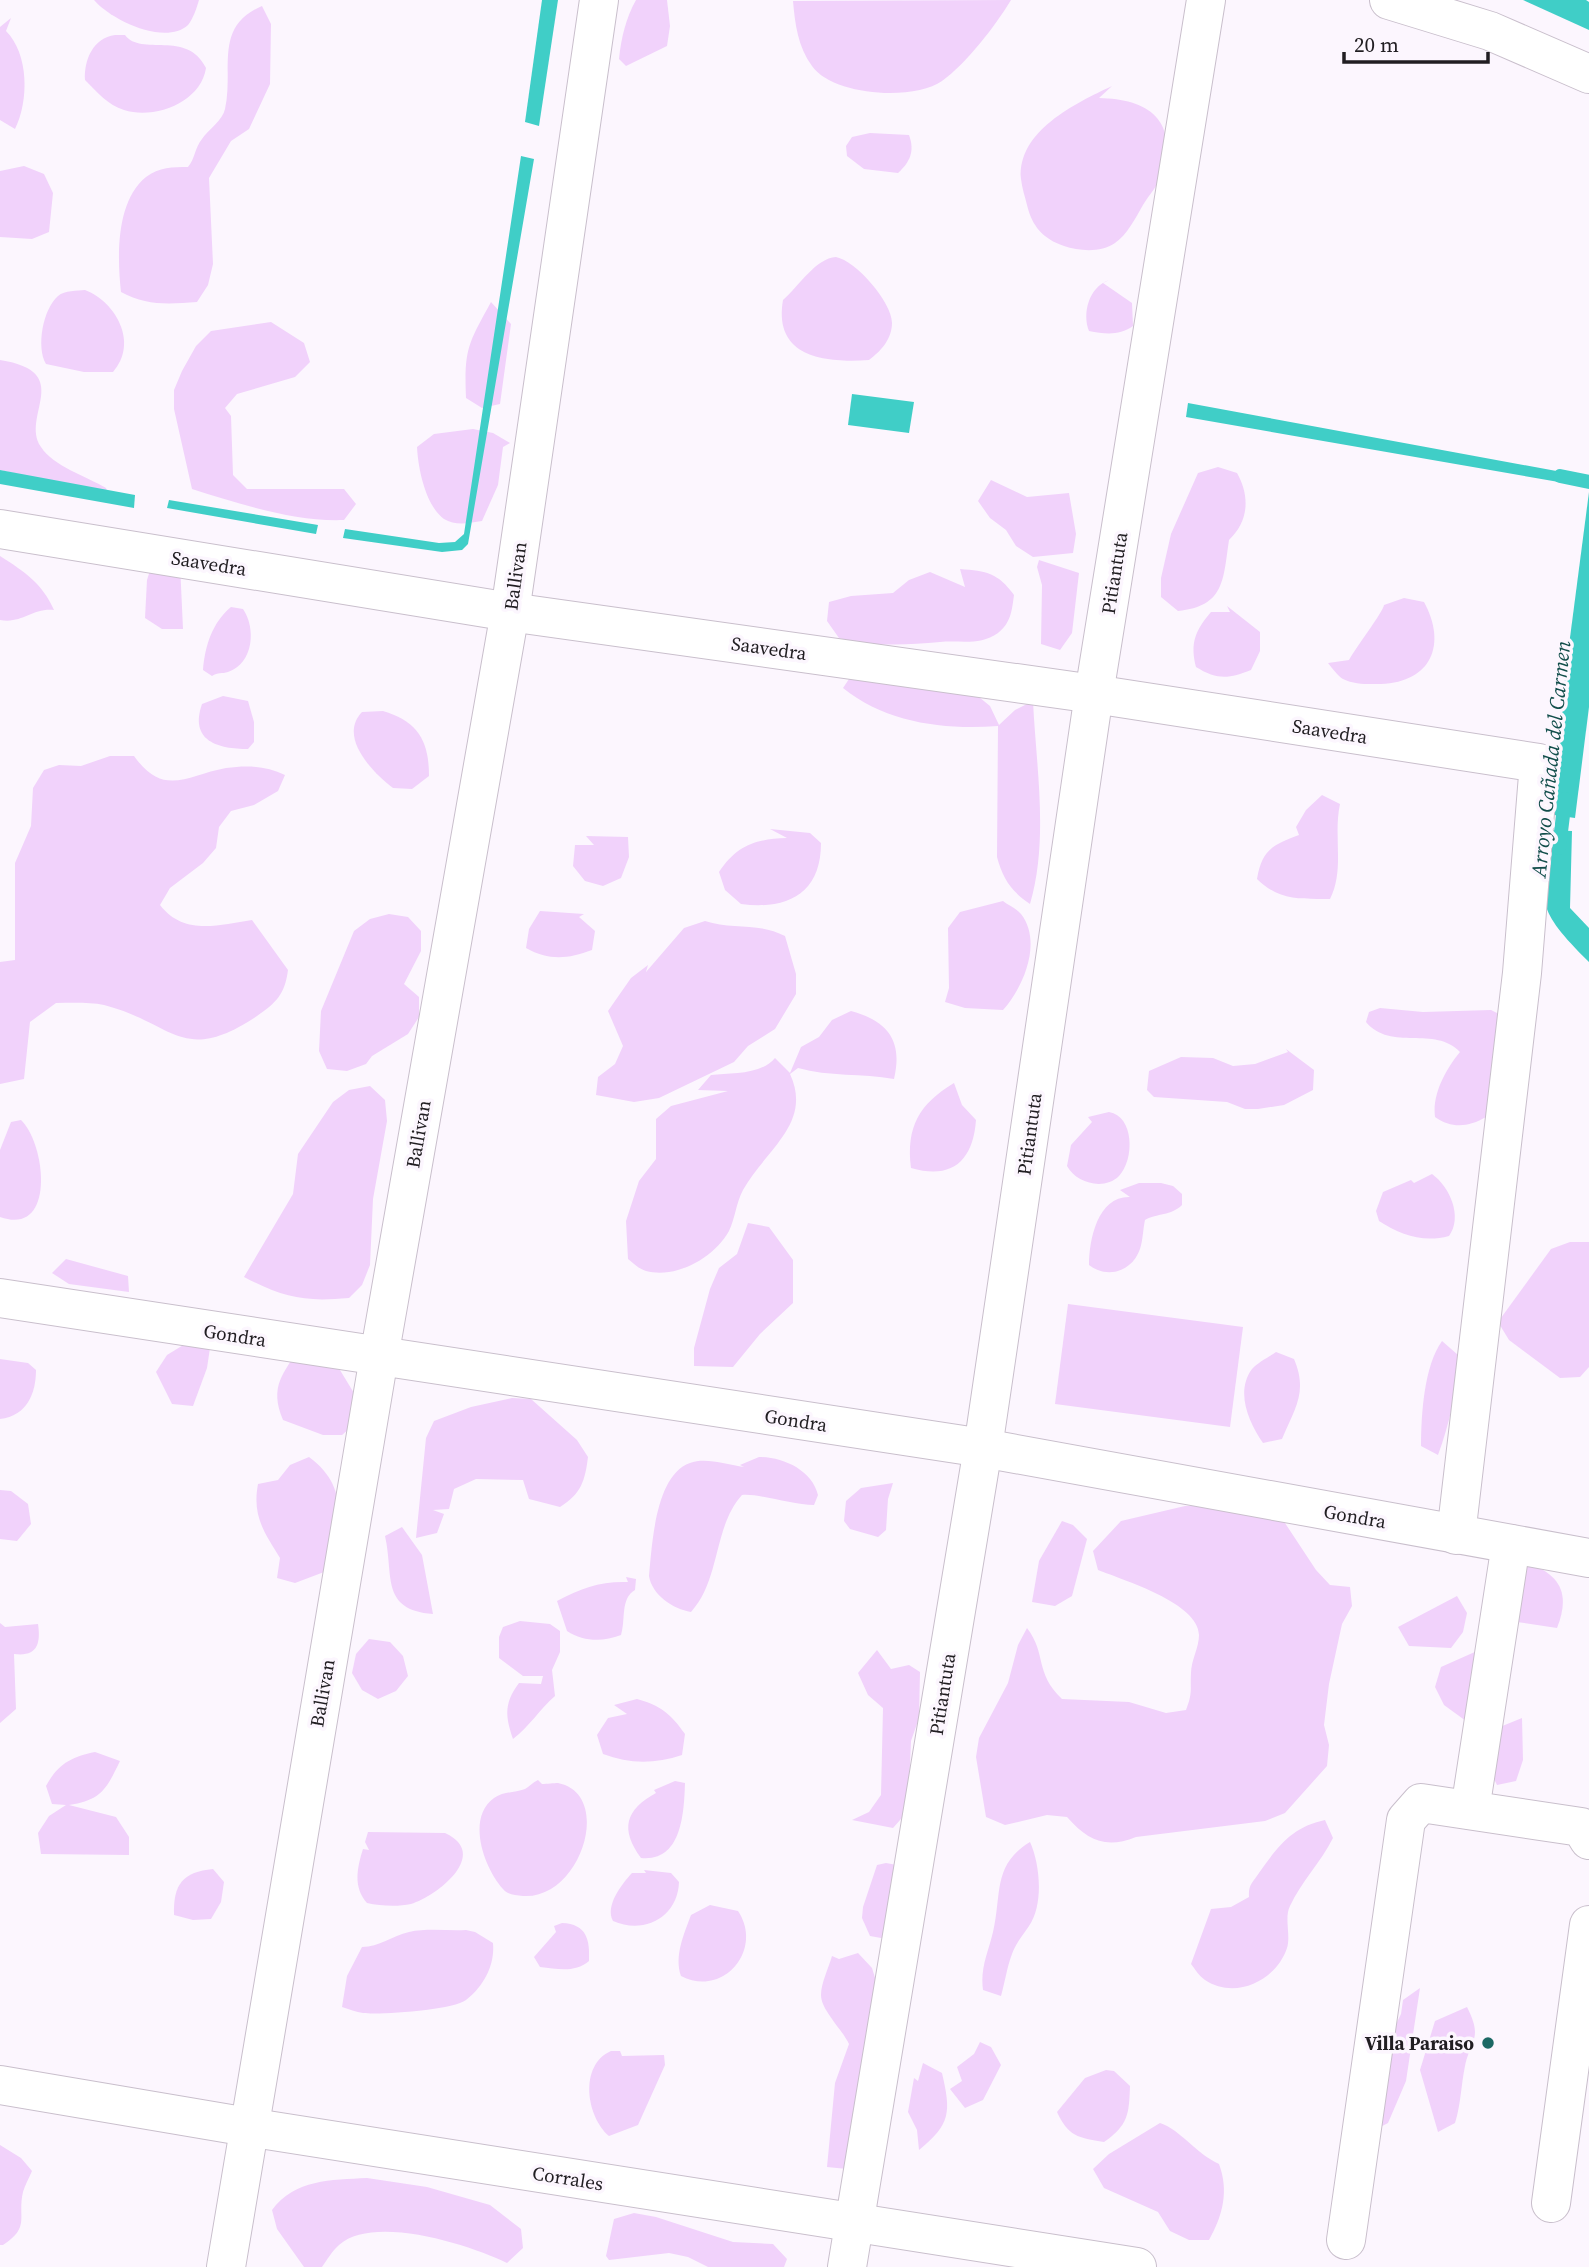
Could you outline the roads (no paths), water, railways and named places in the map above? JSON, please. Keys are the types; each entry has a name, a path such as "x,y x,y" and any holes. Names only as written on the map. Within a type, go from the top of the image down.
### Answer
{"street":[{"name":"Ballivan","path":"226,2267 379,1357 510,612 599,0"},
{"name":"Pitiantuta","path":"847,2267 983,1448 1094,694 1206,0"},
{"path":"1389,0 1490,31 1589,74"},
{"name":"Saavedra","path":"0,529 510,612 1094,694 1539,763 1522,973 1456,1535"},
{"name":"Gondra","path":"0,1298 983,1448 1589,1558"},
{"path":"1470,1810 1511,1544"},
{"path":"1346,2241 1406,1821 1421,1803 1581,1827 1589,1840"},
{"path":"1551,2203 1589,1925"},
{"name":"Corrales","path":"0,2085 248,2127 1137,2267"}],"water":[{"path":"542,0 558,0 539,126 525,122"},
{"path":"1523,0 1586,0 1589,2 1589,30"},
{"path":"521,156 534,159 468,544 462,550 442,552 343,538 345,529 439,543 455,542 464,534"},
{"path":"852,394 914,402 909,433 848,425"},
{"path":"1188,403 1578,475 1576,485 1186,417"},
{"path":"0,470 135,495 134,508 0,484"},
{"path":"1589,492 1589,707 1575,818 1547,814"},
{"path":"169,500 318,525 316,534 167,508"},
{"path":"1545,830 1572,831 1570,908 1589,928 1589,962 1559,929 1545,904"}],"waterway":[{"path":"1560,476 1589,482"},
{"name":"Arroyo Cañada del Carmen","path":"1559,848 1565,799"}],"place":[{"name":"Villa Paraiso","path":"1488,2043"}]}
